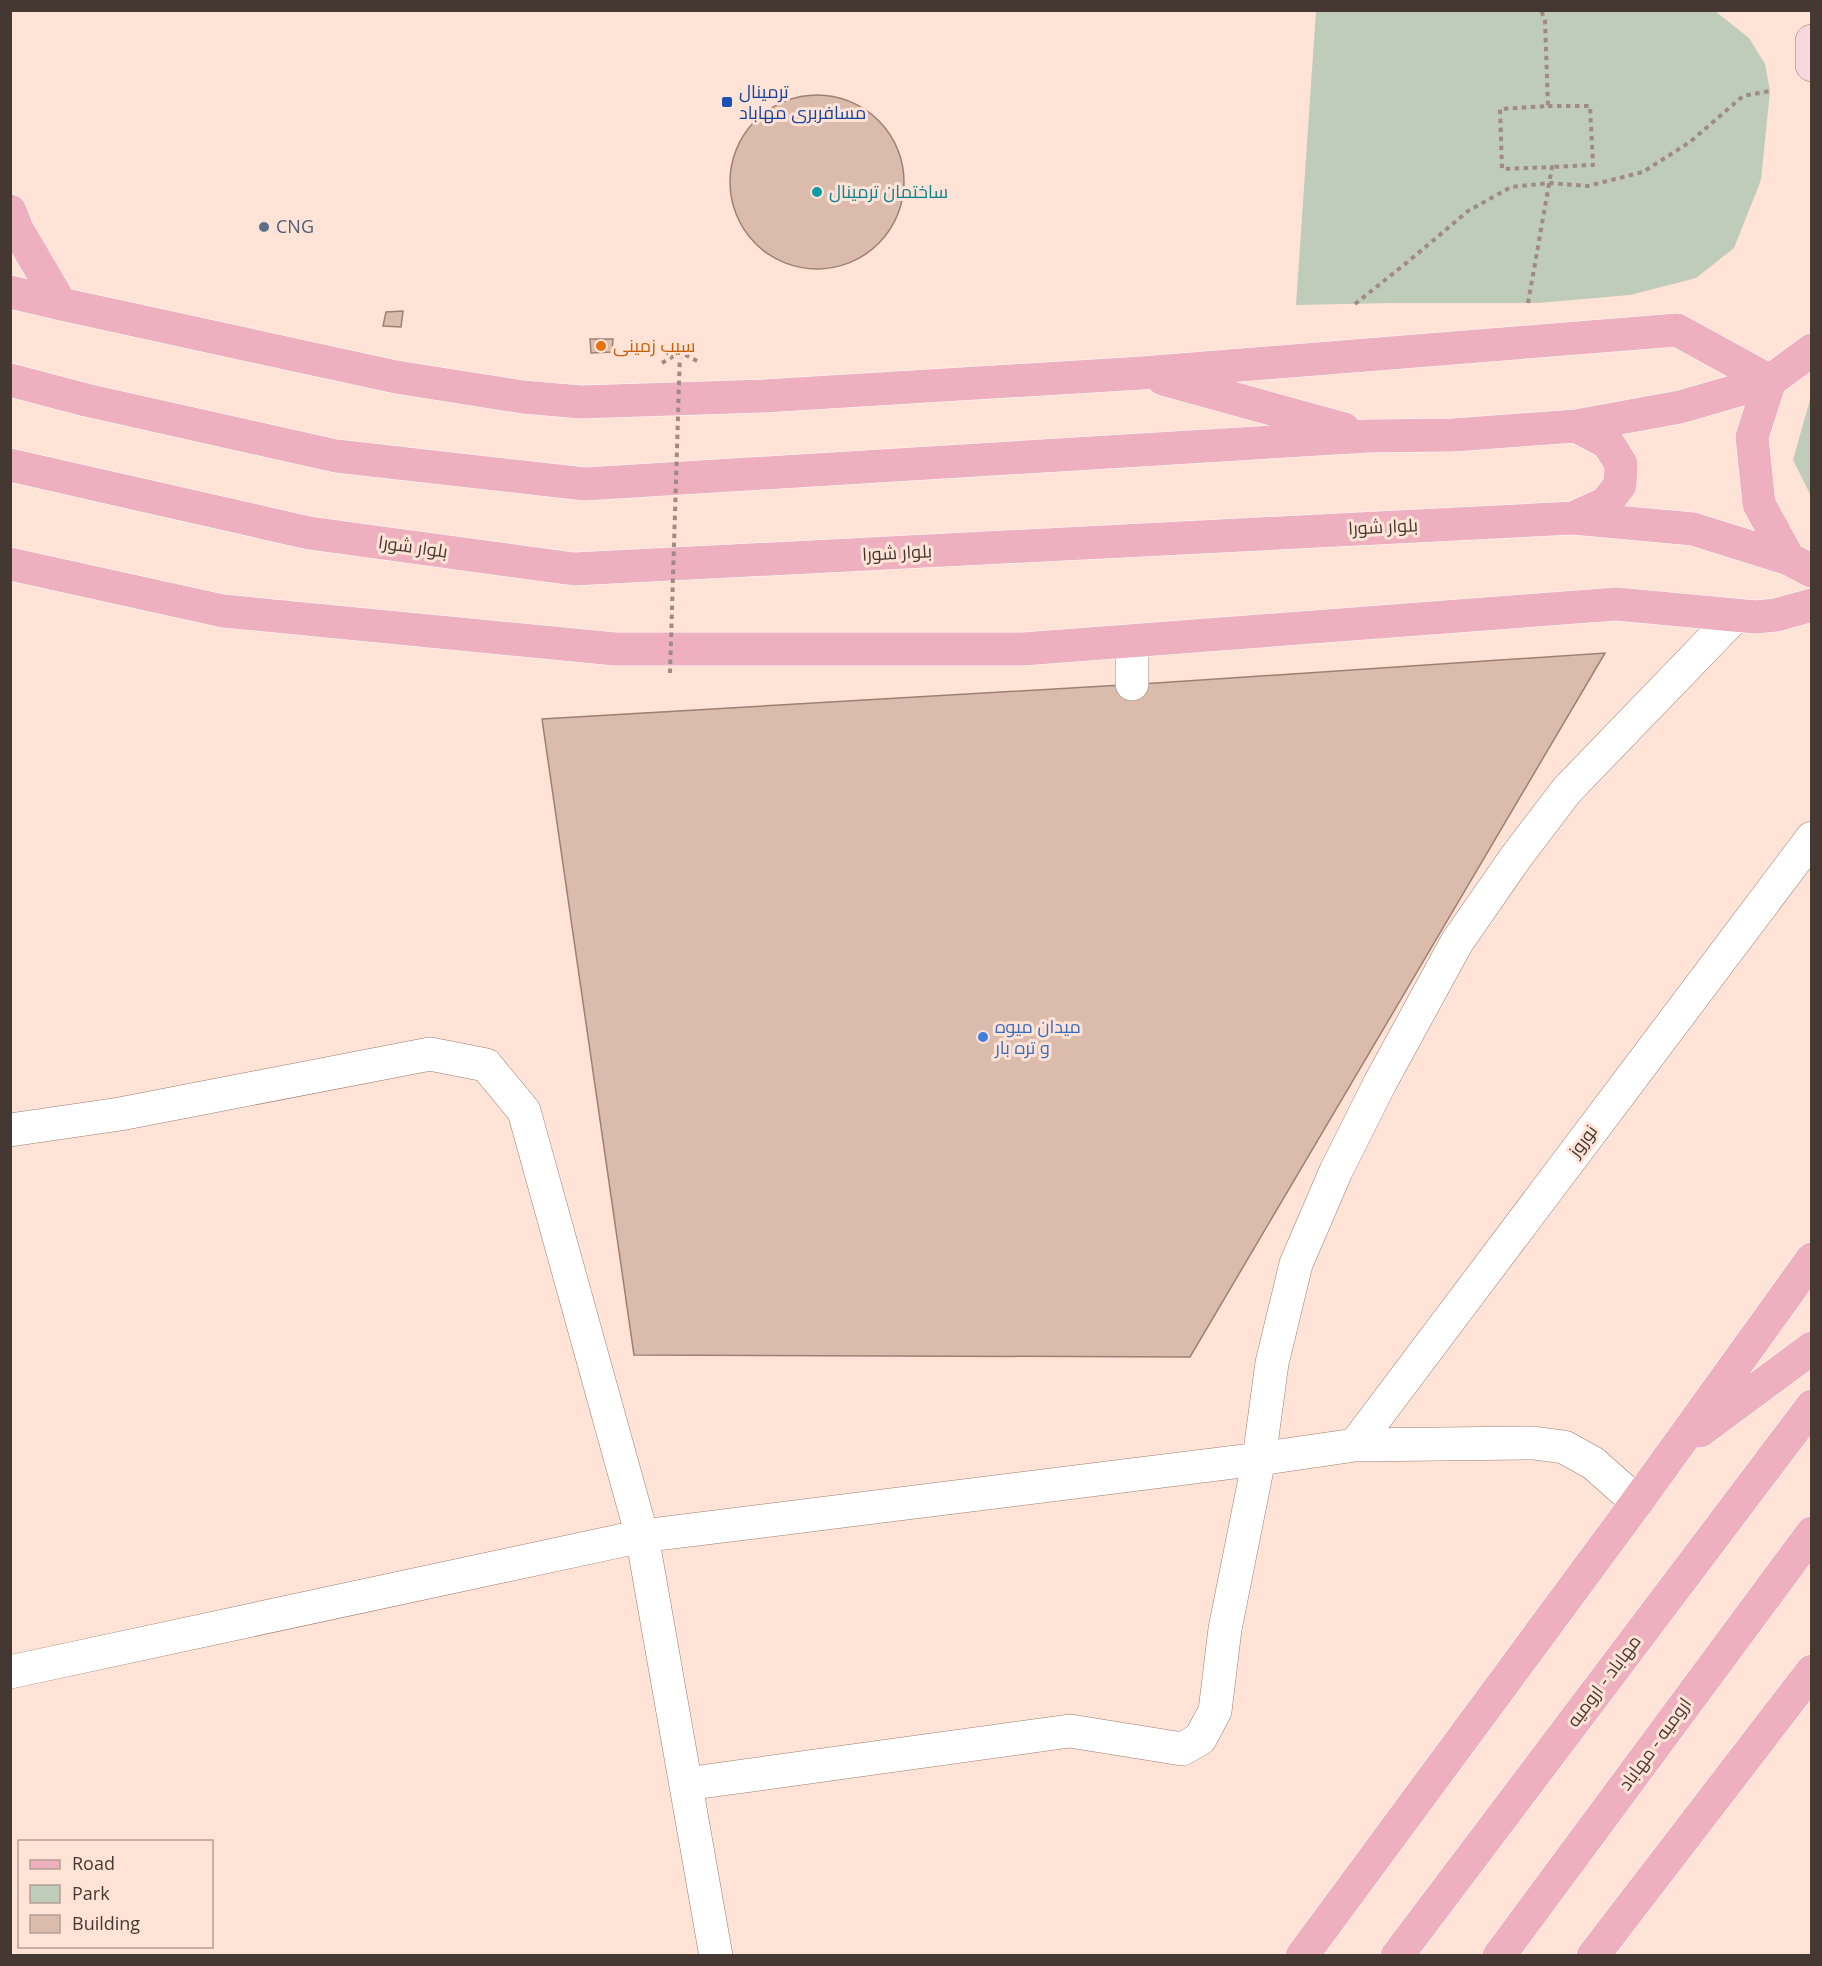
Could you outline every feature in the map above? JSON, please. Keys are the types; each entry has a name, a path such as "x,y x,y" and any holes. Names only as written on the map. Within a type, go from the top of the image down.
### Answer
{"main road":[{"path":"1812,41 1812,65"},
{"path":"10,211 17,229 61,304"},
{"path":"10,292 396,377 523,398 581,402 764,396 1142,373 1677,330 1770,381"},
{"path":"10,380 86,400 336,456 585,484 1369,436 1453,435 1576,426 1680,407 1770,381 1812,350"},
{"path":"1142,373 1369,436"},
{"path":"1770,381 1752,437 1759,504 1800,565"},
{"path":"1573,518 1606,503 1620,485 1621,464 1608,443 1576,426"},
{"name":"بلوار شورا","path":"10,465 309,533 574,569 1573,518 1694,529 1800,565"},
{"path":"10,564 223,611 615,650 1023,649 1616,604 1756,617 1776,615 1812,605"},
{"path":"1302,1956 1812,1259"},
{"path":"1674,1450 1812,1348"},
{"name":"مهاباد - ارومیه","path":"1397,1956 1812,1406"},
{"name":"ارومیه - مهاباد","path":"1498,1956 1812,1533"},
{"path":"1593,1956 1812,1671"}],"street":[{"path":"686,1784 1070,1731 1182,1749 1200,1739 1215,1711 1225,1629 1259,1459 1272,1363 1296,1264 1336,1171 1375,1093 1457,942 1516,857 1567,790 1735,616"},
{"path":"1132,640 1132,684"},
{"name":"نوروز","path":"1355,1445 1812,838"},
{"path":"10,1130 120,1114 430,1054 486,1065 524,1111 642,1536 716,1956"},
{"path":"10,1672 642,1536 1355,1445 1533,1443 1564,1447 1593,1462 1636,1502"}],"path":[{"path":"1541,10 1545,20 1548,106"},
{"path":"1355,303 1468,211 1511,187 1549,183 1588,186 1642,172 1690,142 1743,96 1770,91"},
{"path":"1548,106 1590,106 1593,165 1502,169 1500,109 1548,106"},
{"path":"1528,303 1552,166"},
{"path":"670,673 680,352"}],"green space":[{"path":"1316,11 1715,11 1749,38 1765,64 1770,91 1761,180 1734,248 1696,278 1630,295 1538,303 1296,305"},
{"path":"1811,396 1811,496 1793,460"}],"building":[{"name":"ساختمان ترمینال","path":"817,95 850,101 879,120 898,149 904,182 898,215 879,244 850,263 817,269 784,263 755,244 736,215 730,182 736,149 755,120 784,101"},
{"path":"403,311 401,327 383,326 386,312"},
{"name":"سیب زمینی","path":"590,339 613,339 612,352 591,353"},
{"name":"میدان میوه و تره بار","path":"1605,653 1190,1357 634,1355 542,719 1156,683"}],"place":[{"name":"ترمینال مسافربری مهاباد","path":"727,102"},
{"name":"ساختمان ترمینال","path":"817,192"},
{"name":"CNG","path":"264,227"},
{"name":"سیب زمینی","path":"601,346"},
{"name":"میدان میوه و تره بار","path":"983,1037"}]}
